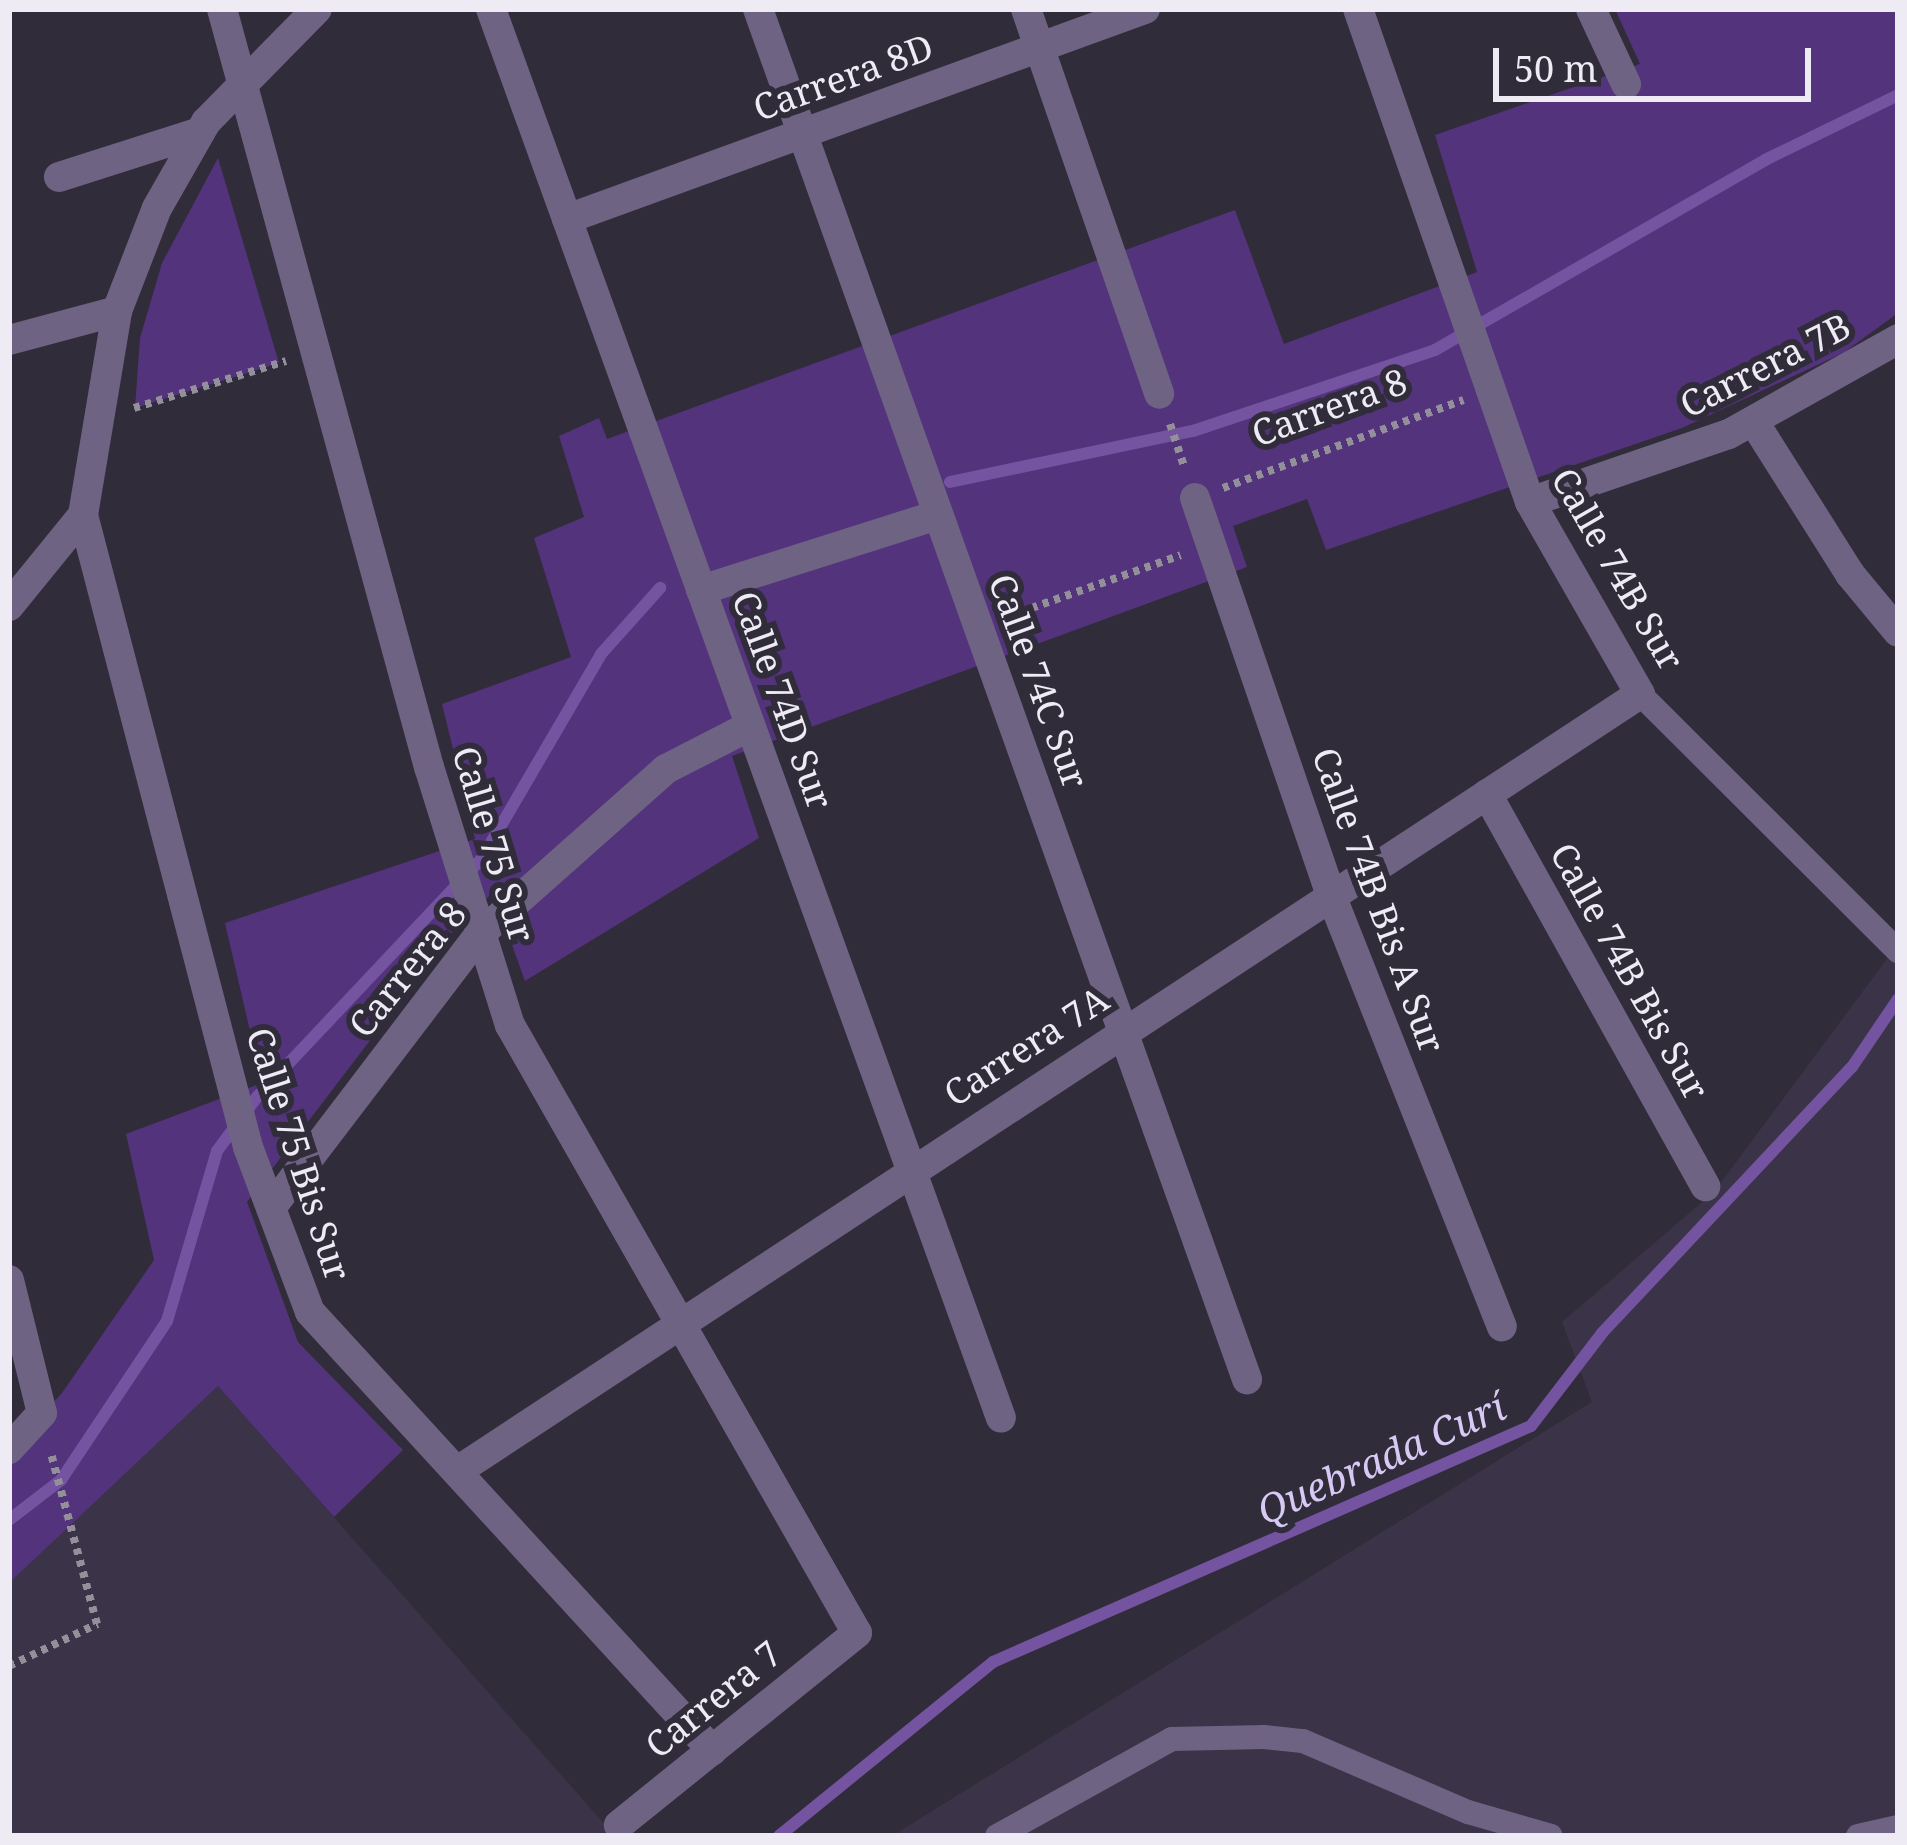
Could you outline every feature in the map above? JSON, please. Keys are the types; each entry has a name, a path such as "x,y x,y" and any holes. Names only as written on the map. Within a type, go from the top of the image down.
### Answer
{"street":[{"name":"Calle 75 Sur","path":"222,9 475,922 537,1079 856,1633"},
{"path":"9,606 82,515 117,310 157,208 200,132 242,80 316,9"},
{"name":"Calle 74D Sur","path":"491,9 1000,1418"},
{"name":"Calle 74C Sur","path":"758,9 1247,1379"},
{"path":"1026,9 1162,402"},
{"name":"Carrera 8D","path":"567,219 1145,9"},
{"name":"Calle 74B Sur","path":"1358,9 1529,502 1640,694"},
{"path":"1591,9 1626,84"},
{"path":"59,177 200,132"},
{"path":"9,340 117,310"},
{"name":"Carrera 7B","path":"1529,502 1754,422 1898,339"},
{"path":"1754,422 1850,574 1898,632"},
{"name":"Calle 74B Bis A Sur","path":"1196,498 1331,895 1502,1326"},
{"name":"Calle 75 Bis Sur","path":"82,515 248,1147 323,1332 459,1470 712,1750"},
{"path":"701,590 938,515"},
{"name":"Carrera 7A","path":"459,1470 910,1168 1640,694"},
{"name":"Carrera 8","path":"271,1208 475,922 666,769 750,726"},
{"name":"Calle 74B Bis Sur","path":"1487,794 1705,1186"},
{"path":"9,1280 42,1414 9,1449"},
{"name":"Carrera 7","path":"615,1831 856,1633"}],"lane":[{"name":"Calle 74B Sur","path":"1640,694 1896,950"},
{"path":"997,1836 1172,1739 1264,1737 1303,1742 1468,1812 1551,1836"},
{"path":"1858,1836 1898,1827"}],"path":[{"path":"102,418 316,352"},
{"name":"Carrera 8","path":"1196,498 1489,390"},
{"path":"1162,402 1184,464"},
{"path":"978,626 1211,544"},
{"path":"9,1666 97,1624 52,1455"}],"shaded area":[{"path":"1615,9 1898,9 1898,313 1843,353 1682,428 1326,550 1307,499 1233,526 1247,567 732,756 759,838 525,981 493,892 451,934 247,1202 298,1342 403,1450 334,1517 218,1386 9,1583 9,1450 62,1393 154,1260 126,1134 262,1083 225,923 475,839 442,704 571,657 534,538 584,517 559,436 599,418 607,439 1235,210 1284,344 1477,272 1435,135 1640,64"},
{"path":"218,158 279,363 135,408 140,338 162,263"},
{"path":"1898,944 1898,1836 892,1836 1592,1402 1562,1322 1714,1192"},
{"path":"218,1386 615,1836 9,1836 9,1582"}],"waterway":[{"path":"950,482 1193,431 1435,350 1765,160 1898,95"},
{"path":"9,1520 61,1480 167,1321 217,1151 257,1097 482,858 601,654 660,588"},
{"name":"Quebrada Curí","path":"779,1836 993,1662 1531,1426 1602,1333 1852,1067 1898,999"}]}
